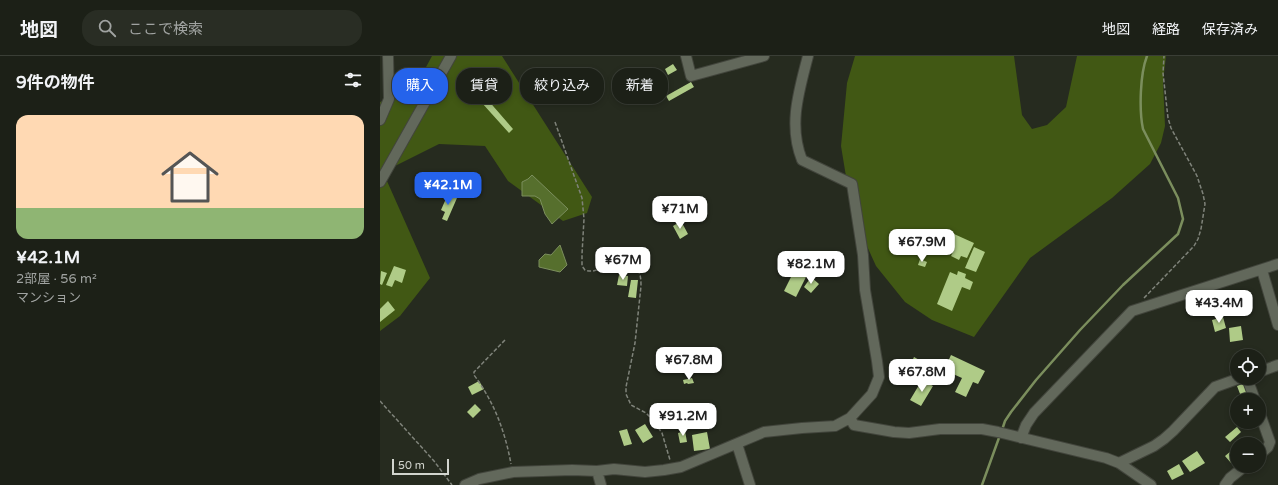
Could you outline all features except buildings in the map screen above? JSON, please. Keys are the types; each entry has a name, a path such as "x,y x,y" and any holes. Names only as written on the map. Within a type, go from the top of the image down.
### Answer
{"street":[{"path":"380,120 389,100 388,56"},
{"path":"380,182 451,56"},
{"path":"686,56 691,76 764,56"},
{"path":"465,485 479,479 513,472 572,470 597,471 614,469 645,472 681,467 764,432 835,426 850,418 872,394 878,377 877,361 868,311 863,255 852,184 802,160 797,148 795,112 808,56"},
{"path":"1020,438 1026,424 1034,413 1132,311 1278,264"},
{"path":"1262,270 1278,325"},
{"path":"1266,369 1278,365"},
{"path":"1119,463 1154,446 1173,431 1215,387 1230,382"},
{"path":"850,418 854,425 894,432 909,433 940,429 982,429 1000,433 1106,458 1119,463 1151,485"},
{"path":"1265,429 1270,442 1266,449"},
{"path":"737,444 750,485"},
{"path":"597,471 601,485"},
{"path":"1225,485 1236,473"}],"path":[{"path":"1142,300 1194,246 1201,229 1205,204 1197,176 1171,128 1168,118 1163,73 1164,56"},
{"path":"555,122 582,198 584,219 582,266 585,270 592,272 611,264 630,264 636,266 639,270 641,286 635,343 626,387 626,394 631,405 646,413 662,433 672,469"},
{"path":"505,340 474,372 474,375 494,406 507,440 513,472"},
{"path":"380,401 434,461 452,485"}],"shaded area":[{"path":"432,56 502,56 510,68 456,68 456,104 512,104 512,72 520,84 520,104 533,104 592,197 587,213 563,221 508,181 485,146 439,144 383,172 430,278 400,316 380,331 380,102 392,98 392,104 448,104 448,68 425,68"},
{"path":"855,56 1014,56 1022,115 1032,129 1047,125 1066,107 1077,56 1166,56 1163,82 1165,126 1161,143 1150,164 1112,198 1030,258 974,337 932,320 905,302 876,266 852,213 841,146 847,83"},
{"path":"532,175 568,209 552,224 545,214 540,199 535,196 522,196 522,182"},
{"path":"560,245 567,265 560,272 539,267 539,260 545,254 551,255"}],"waterway":[{"path":"1002,430 1005,421 1011,412 1036,380 1080,330 1123,285 1178,234 1183,219 1178,198 1143,129 1141,92 1143,72 1147,56"},
{"path":"982,485 1000,435"}]}
